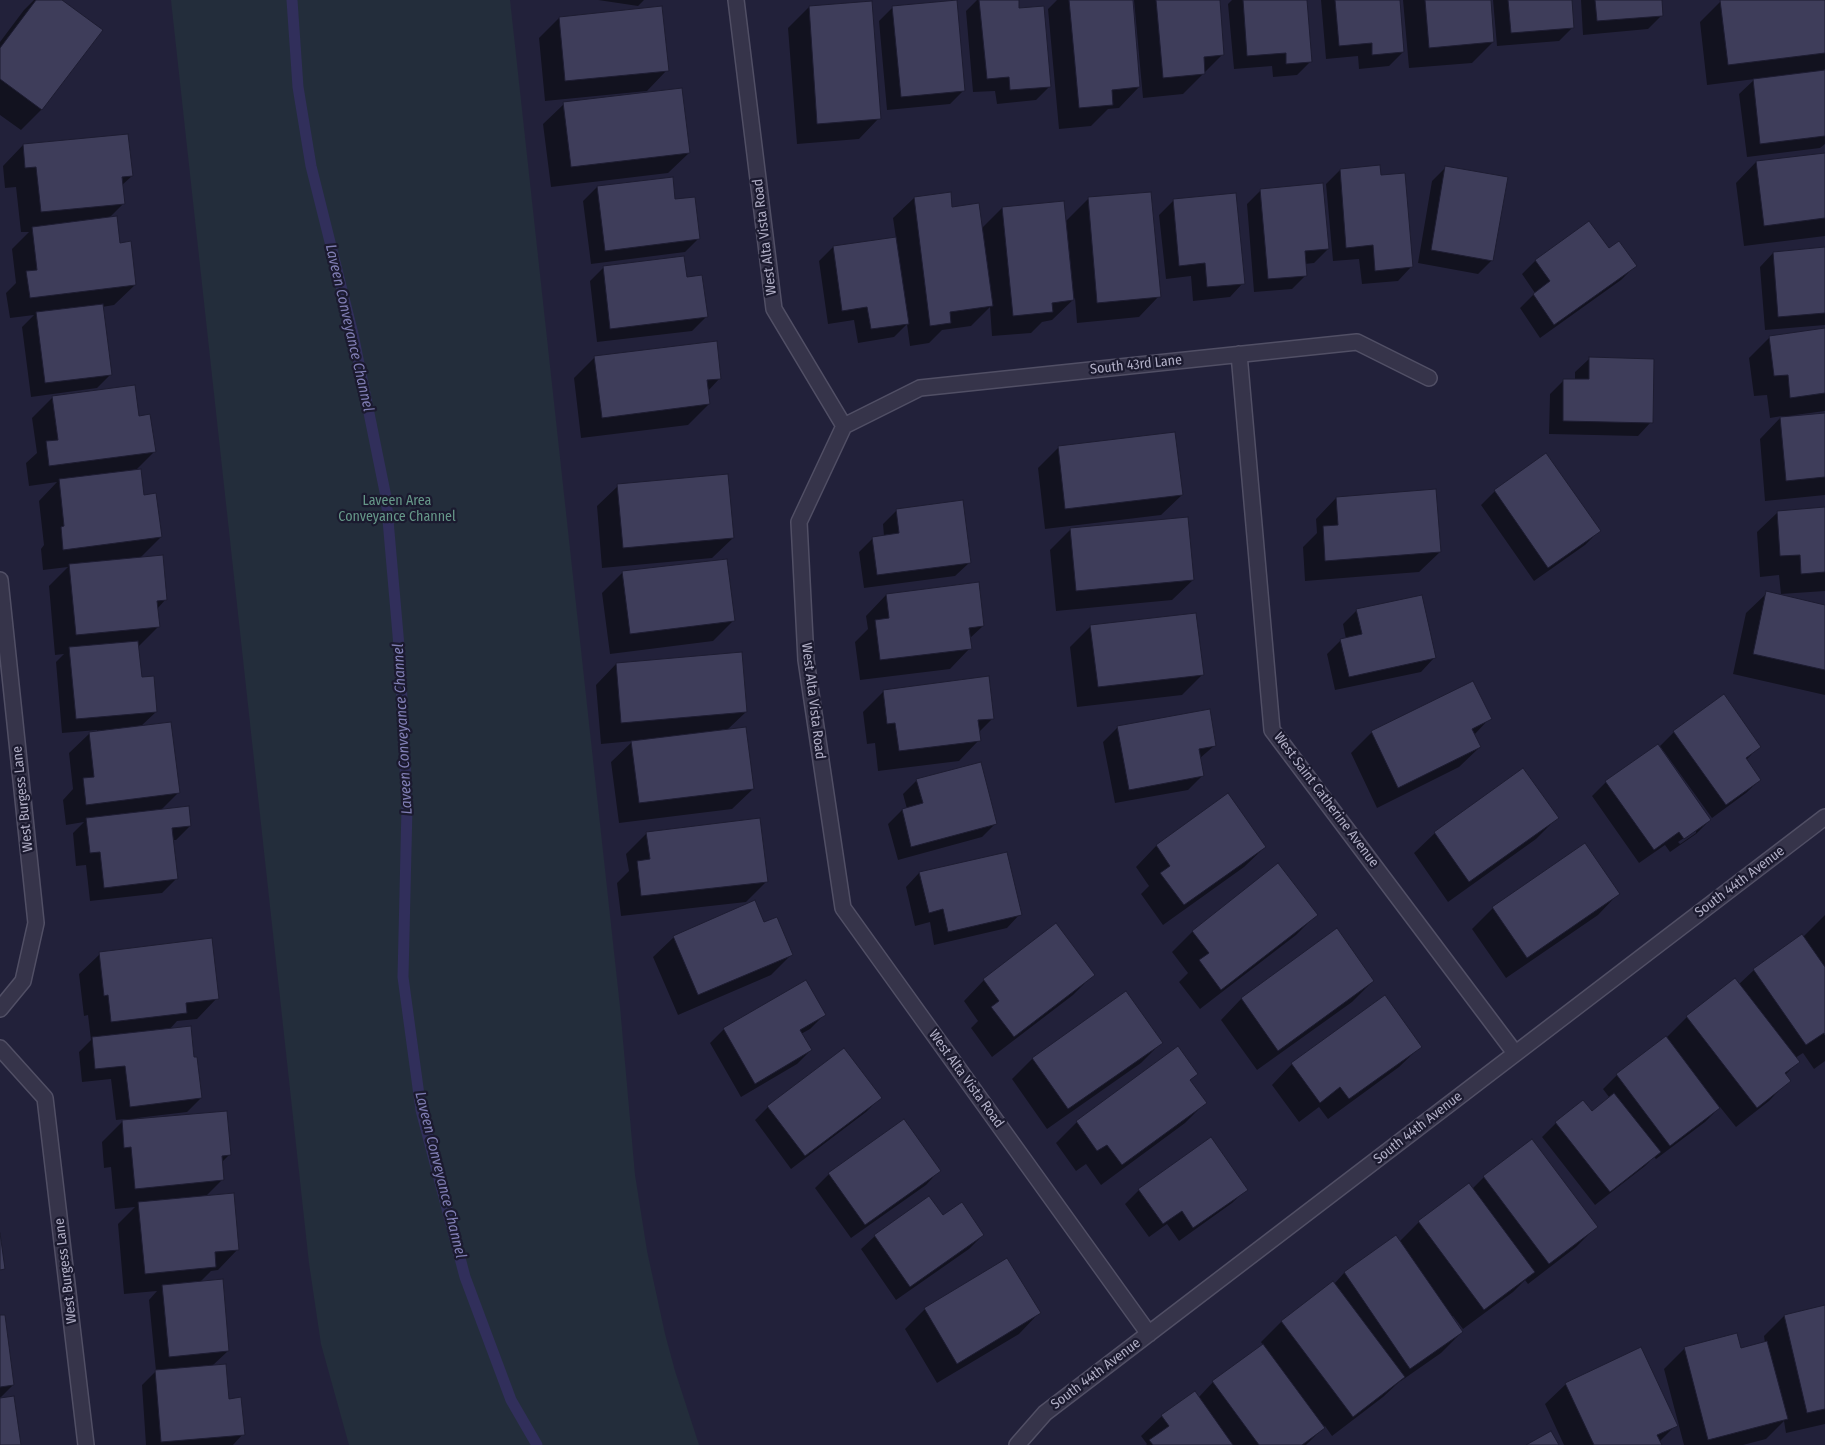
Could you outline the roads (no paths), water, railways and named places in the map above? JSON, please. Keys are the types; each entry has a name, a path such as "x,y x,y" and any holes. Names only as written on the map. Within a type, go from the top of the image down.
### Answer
{"street":[{"name":"West Alta Vista Road","path":"736,0 774,309 844,426 799,522 806,660 843,908 1150,1334"},
{"name":"South 43rd Lane","path":"844,426 920,388 1357,342 1429,378"},
{"name":"West Saint Catherine Avenue","path":"1238,354 1272,730 1515,1053"},
{"name":"West Burgess Lane","path":"0,580 36,923 23,981 0,1009"},
{"name":"South 44th Avenue","path":"1017,1445 1045,1412 1150,1334 1825,817"},
{"name":"West Burgess Lane","path":"0,1048 45,1098 86,1445"}],"waterway":[{"name":"Laveen Conveyance Channel","path":"292,0 298,87 311,166 353,334 386,497 400,658 407,807 403,977 421,1110 465,1277 511,1400 537,1445"}],"park label":[{"name":"Laveen Area Conveyance Channel","path":"397,510"}]}
